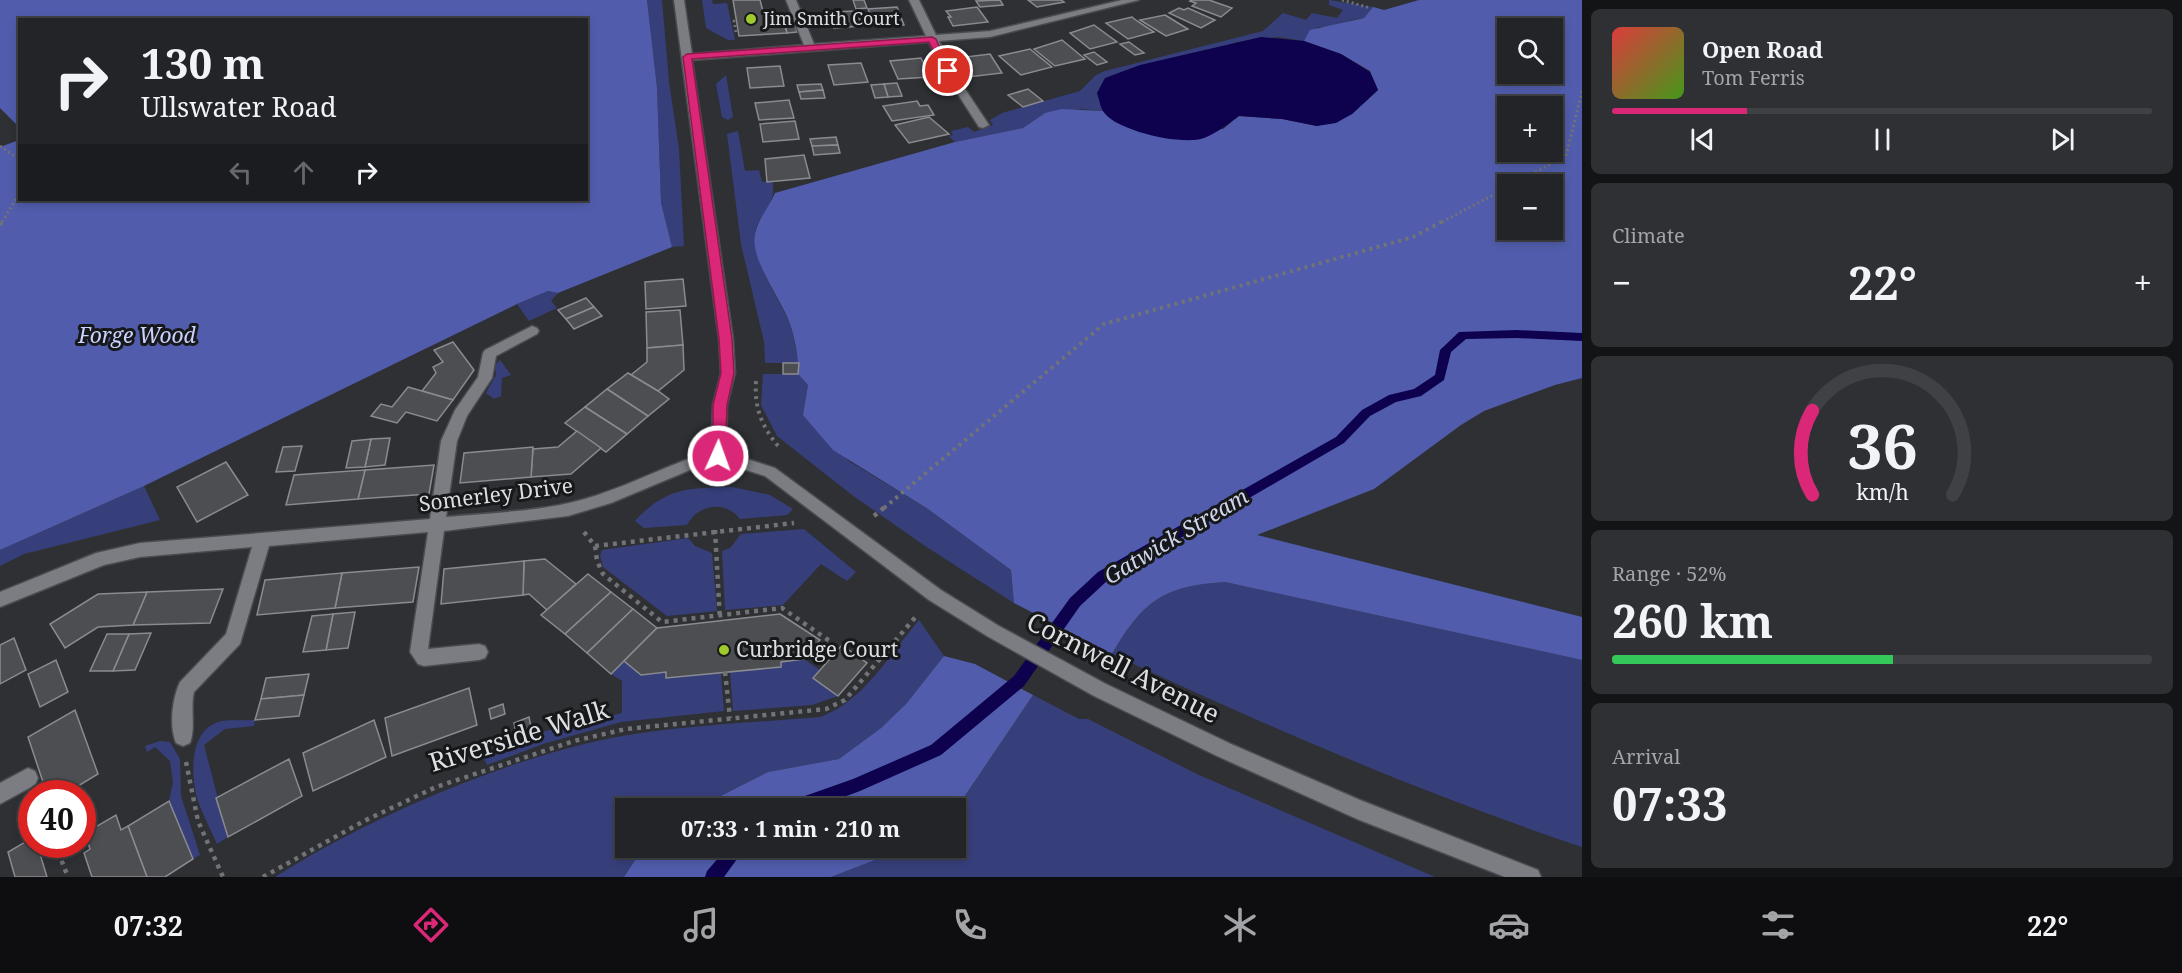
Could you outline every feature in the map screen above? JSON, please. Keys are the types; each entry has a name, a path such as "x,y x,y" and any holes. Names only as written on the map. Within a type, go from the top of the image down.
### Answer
{"street":[{"path":"680,0 726,339 728,373 720,405 718,456"},
{"path":"791,0 810,48"},
{"path":"914,0 957,87 983,125"},
{"path":"687,57 1013,31 1134,0"},
{"path":"479,652 434,659 424,658 419,652 453,428 485,378 490,353 532,331"},
{"name":"Cornwell Avenue","path":"718,456 770,472 935,595 993,631 1100,690 1357,809 1531,877"},
{"name":"Somerley Drive","path":"0,600 63,572 111,556 140,550 438,525 568,510 605,499 685,465 718,456"},
{"path":"183,737 182,703 186,688 234,638 262,541"},
{"path":"0,794 28,778"}],"path":[{"path":"1342,0 1370,8"},
{"path":"1532,174 1566,156 1582,92"},
{"path":"0,146 18,159"},
{"path":"853,534 1104,324 1413,237 1497,193"},
{"path":"0,225 18,196"},
{"path":"757,371 754,407 768,435 781,449 770,472"},
{"path":"595,546 795,522 814,504"},
{"path":"568,510 595,546 597,561 603,574 662,622 721,617 782,608 831,642 815,662"},
{"path":"715,530 721,617"},
{"name":"Riverside Walk","path":"263,877 364,821 436,787 574,741 626,729 826,709 845,700 935,595"},
{"path":"725,672 730,718"},
{"path":"183,737 192,804 212,857 223,877"},
{"path":"61,858 68,877"}],"shaded area":[{"path":"647,0 662,0 669,82 679,149 684,246 672,247 661,203 657,88"},
{"path":"702,0 712,0 713,4 727,3 735,40 728,40 706,28"},
{"path":"1329,0 1373,7 1364,18 1329,27 1318,27 1304,41 1278,37 1237,42 1097,93 1103,111 1082,109 1045,113 1023,128 955,142 949,136 953,135 951,131 968,127 974,132 993,125 990,120 1002,113 1080,91 1096,75 1105,71 1263,31 1283,13 1306,20 1312,13 1337,18 1343,10 1329,5"},
{"path":"1261,37 1304,41 1341,54 1370,72 1378,90 1352,114 1336,123 1317,126 1282,119 1239,116 1213,134 1194,140 1166,138 1135,130 1110,118 1102,109 1097,93 1105,78 1140,65"},
{"path":"726,75 733,117 728,120 722,117 716,84"},
{"path":"738,131 745,171 759,170 762,182 772,181 772,199 757,225 755,241 764,273 789,322 799,363 765,363 764,342 741,244 727,134"},
{"path":"548,291 558,293 551,301 557,308 529,321 517,304"},
{"path":"500,360 511,375 502,378 501,396 494,399 486,393 496,375 495,365"},
{"path":"763,374 798,374 808,385 803,415 849,461 928,509 1011,570 1014,603 925,546 852,495 777,436 761,405"},
{"path":"144,486 160,520 24,554 0,566 0,550"},
{"path":"732,487 770,495 793,509 787,515 740,519 727,509 712,507 698,513 687,525 644,528 635,521 657,501 679,492 691,489"},
{"path":"804,529 856,572 847,581 821,564 783,605 725,610 722,551 730,548 741,534"},
{"path":"688,538 695,546 712,553 717,611 667,616 603,567 600,555 602,550"},
{"path":"1225,582 1582,660 1582,847 1462,804 1344,757 1112,654 1134,621 1157,600 1186,587"},
{"path":"919,620 944,656 906,704 881,728 839,759 768,772 717,798 615,798 615,858 636,858 624,877 275,877 352,833 437,794 482,776 569,748 611,738 663,730 820,717 850,700 863,689"},
{"path":"804,659 820,670 814,679 838,696 812,705 733,711 730,672 781,667 781,662"},
{"path":"624,661 641,675 666,672 666,678 721,673 724,711 621,722 543,744 487,765 482,754 541,732 622,713 622,681 611,674"},
{"path":"1033,695 1079,719 1088,719 1199,775 1435,877 831,877 880,858 966,858 966,798 963,798"},
{"path":"255,720 254,726 225,729 204,745 228,837 217,844 200,806 196,791 193,769 197,745 201,735 208,727 218,722"},
{"path":"160,741 170,742 180,759 181,796 200,855 193,859 169,801 173,782 170,761 155,747 147,752 145,746"}],"green space":[{"name":"Forge Wood","path":"0,0 647,0 657,88 661,203 672,247 558,293 548,291 517,304 144,486 0,550 0,147 18,140 18,201 588,201 588,18 18,18 18,126 0,108"},
{"path":"1419,0 1582,0 1582,378 1555,385 1484,411 1461,425 1374,489 1257,535 1582,617 1582,660 1225,582 1186,587 1157,600 1134,621 1112,654 1014,603 1011,570 928,509 833,450 803,415 808,385 798,374 794,336 790,324 757,256 755,245 755,234 759,223 775,193 955,142 1023,128 1045,113 1062,109 1103,111 1115,122 1223,129 1239,116 1282,119 1317,126 1352,114 1378,90 1370,71 1341,54 1304,41 1310,30 1364,18 1373,7 1384,10"},
{"path":"944,656 975,664 1033,695 963,798 717,798 768,772 839,759 881,728 906,704"},
{"path":"636,858 880,858 831,877 624,877"}],"building":[{"name":"Jim Smith Court","path":"733,0 760,0 765,19 783,18 787,33 739,36"},
{"path":"853,0 864,0 867,8 856,9"},
{"path":"1000,0 1003,5 980,7 976,1"},
{"path":"1028,0 1061,0 1064,2 1037,7"},
{"path":"1209,0 1232,8 1221,17 1192,6 1196,3 1190,1"},
{"path":"897,7 904,25 875,25 868,9"},
{"path":"977,7 988,22 953,26 948,17 951,17 946,11"},
{"path":"1179,8 1184,10 1188,8 1215,20 1201,28 1169,13"},
{"path":"857,11 862,26 834,28 829,12"},
{"path":"1165,15 1188,29 1166,36 1140,20"},
{"path":"1132,17 1154,32 1128,39 1106,23"},
{"path":"794,20 797,32 787,33 784,21"},
{"path":"1094,25 1117,42 1090,49 1070,33"},
{"path":"1062,40 1085,59 1055,66 1034,49"},
{"path":"1129,42 1144,53 1135,55 1120,44"},
{"path":"1030,49 1052,67 1021,75 999,56"},
{"path":"1094,52 1107,62 1097,65 1084,55"},
{"path":"990,54 1002,73 968,77 957,58"},
{"path":"921,58 930,77 898,79 890,61"},
{"path":"861,63 868,82 834,85 828,65"},
{"path":"780,66 784,86 750,88 747,68"},
{"path":"897,83 902,96 888,97 884,84"},
{"path":"821,84 823,90 799,92 797,85"},
{"path":"884,84 888,97 875,98 871,85"},
{"path":"1028,89 1043,101 1023,107 1008,95"},
{"path":"823,90 825,98 801,99 799,92"},
{"path":"789,100 794,118 759,120 755,103"},
{"path":"917,101 920,106 928,105 934,115 892,121 883,106"},
{"path":"929,117 949,134 909,143 895,125"},
{"path":"795,121 799,139 763,142 760,124"},
{"path":"836,137 838,145 812,146 810,139"},
{"path":"838,145 840,153 814,155 812,146"},
{"path":"804,155 810,178 767,182 765,159"},
{"path":"683,279 686,306 646,309 645,282"},
{"path":"586,298 594,307 566,319 558,310"},
{"path":"594,307 602,316 574,329 566,319"},
{"path":"680,310 683,345 647,348 646,312"},
{"path":"453,342 474,370 453,400 422,391 436,373 433,367 443,362 434,350"},
{"path":"683,345 684,370 658,391 631,375 647,362 647,348"},
{"path":"783,363 799,363 798,374 783,374"},
{"path":"628,373 669,399 648,416 607,389"},
{"path":"408,387 453,400 437,421 406,412 397,423 371,416 381,404 392,407"},
{"path":"607,389 648,416 627,434 585,407"},
{"path":"585,407 627,434 606,452 565,423"},
{"path":"577,431 601,448 571,474 531,477 533,449 558,447"},
{"path":"390,438 385,465 365,467 371,439"},
{"path":"371,439 365,467 346,468 352,441"},
{"path":"302,446 295,471 276,472 283,447"},
{"path":"533,447 531,477 460,483 464,453"},
{"path":"226,462 248,495 197,522 177,487"},
{"path":"434,465 429,494 358,499 365,470"},
{"path":"365,470 358,499 286,505 294,475"},
{"path":"545,559 576,584 547,610 529,594 523,595 524,561"},
{"path":"524,561 523,595 441,604 444,569"},
{"path":"419,567 413,602 335,608 342,573"},
{"path":"342,573 335,608 257,615 265,580"},
{"path":"588,574 611,592 565,634 541,615"},
{"path":"223,589 210,623 133,625 147,592"},
{"path":"147,592 133,625 98,627 65,648 50,624 98,594"},
{"path":"611,592 633,609 587,653 565,634"},
{"path":"633,609 657,628 611,674 587,653"},
{"path":"355,612 348,648 326,650 333,614"},
{"path":"333,614 326,650 303,652 312,616"},
{"name":"Curbridge Court","path":"780,614 820,640 804,659 781,662 781,667 666,678 666,672 641,675 624,661 657,628"},
{"path":"151,633 135,670 113,671 129,634"},
{"path":"107,634 129,634 113,671 90,671"},
{"path":"14,638 26,670 0,684 0,645"},
{"path":"842,645 867,663 838,696 813,678"},
{"path":"56,660 68,692 40,707 28,674"},
{"path":"309,674 304,695 261,699 266,678"},
{"path":"469,688 477,725 392,756 385,718"},
{"path":"304,695 299,716 255,720 261,699"},
{"path":"503,704 505,714 491,719 489,709"},
{"path":"75,710 98,774 88,780 42,780 28,737"},
{"path":"529,717 531,727 516,733 514,723"},
{"path":"374,720 386,757 313,791 303,753"},
{"path":"289,759 302,796 228,837 216,798"},
{"path":"169,801 193,859 165,877 147,877 128,826"},
{"path":"116,815 121,830 128,826 147,877 92,877 86,858 96,858 96,827"},
{"path":"18,846 18,858 41,858 47,877 15,877 8,852"}],"waterway":[{"name":"Gatwick Stream","path":"822,798 855,786 936,750 1019,681 1075,602 1103,576 1340,440 1366,413 1393,398 1417,393 1440,377 1446,350 1463,335 1516,334 1582,337"},
{"name":"Gatwick Stream","path":"713,877 729,858"}],"place":[{"name":"Jim Smith Court","path":"751,19"},
{"name":"Curbridge Court","path":"724,650"}],"route":[{"path":"718,456 720,405 728,373 726,339 687,57 932,39 948,71"}]}
